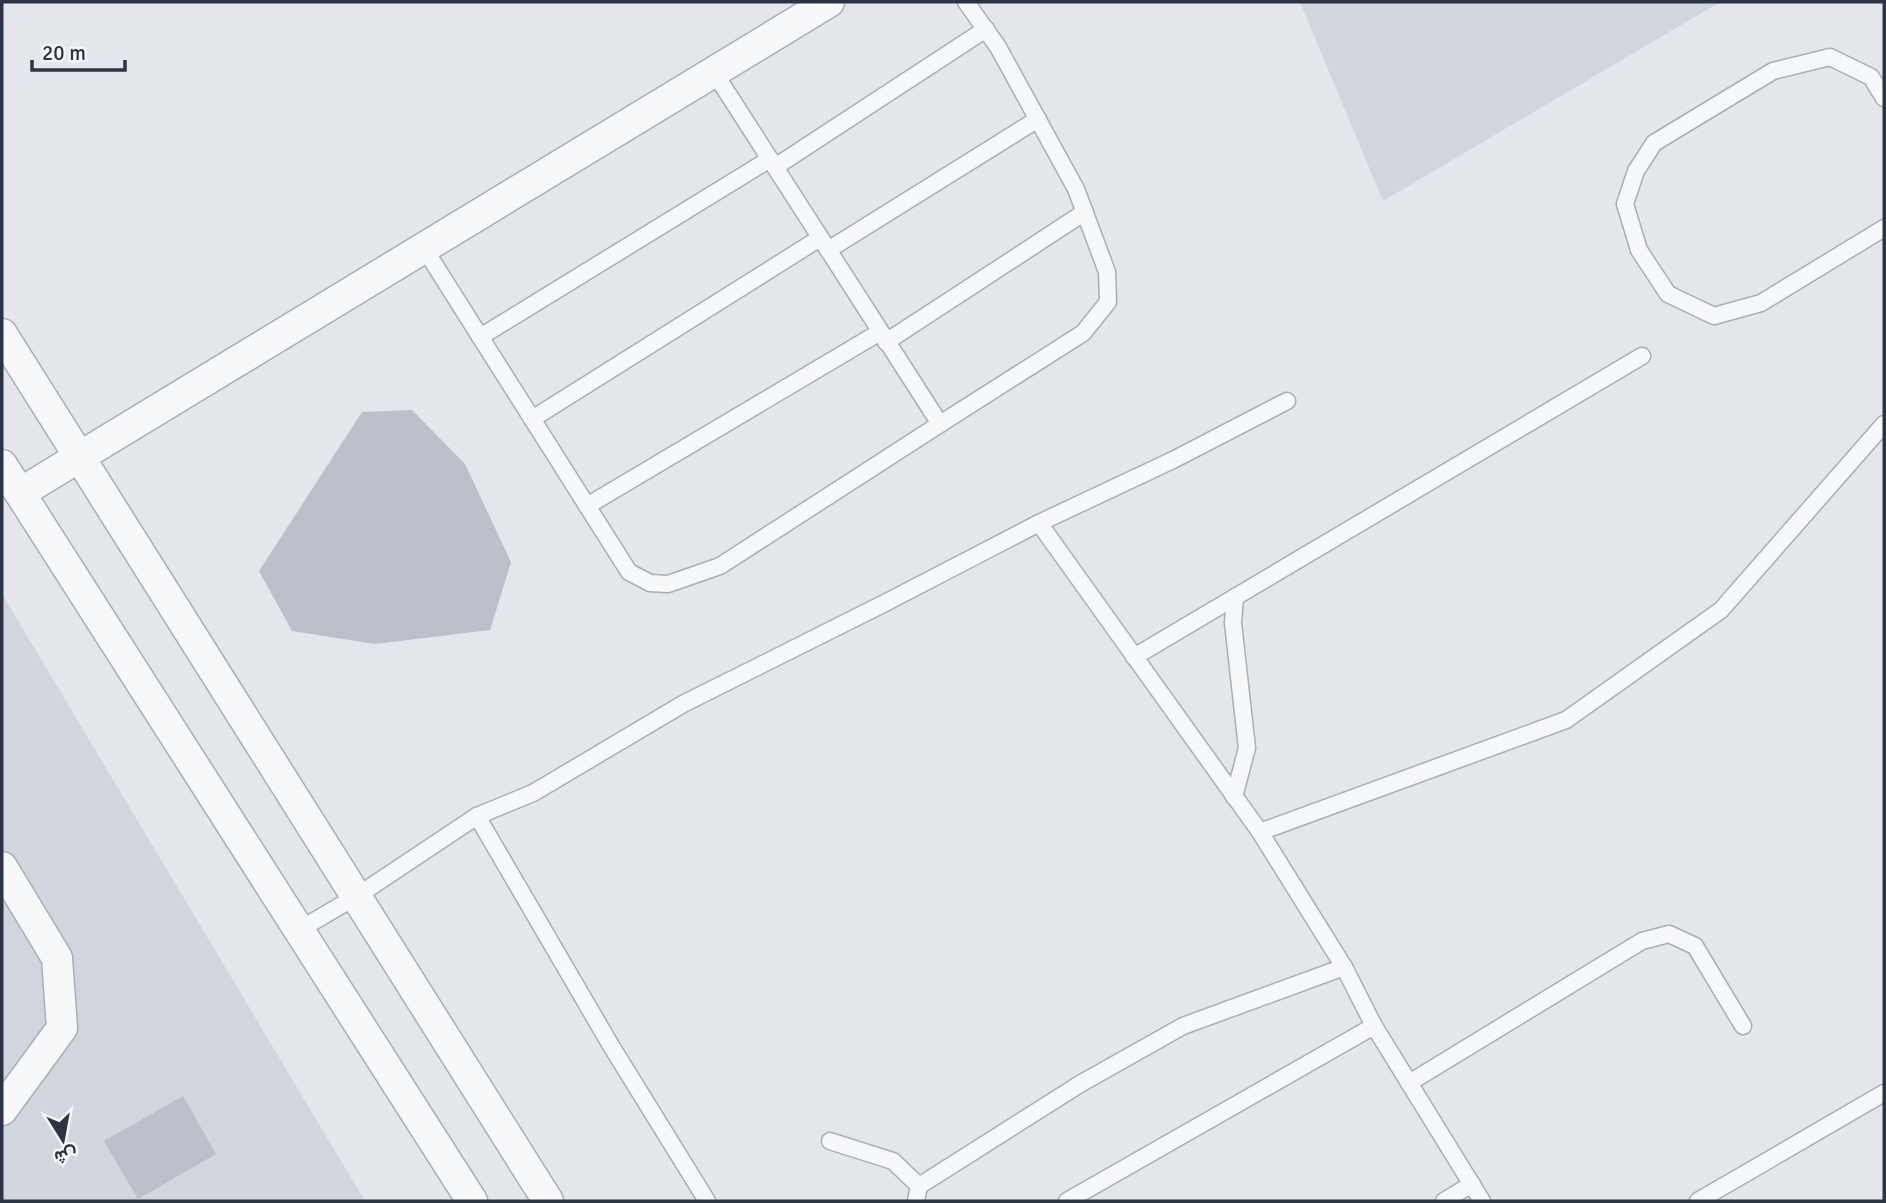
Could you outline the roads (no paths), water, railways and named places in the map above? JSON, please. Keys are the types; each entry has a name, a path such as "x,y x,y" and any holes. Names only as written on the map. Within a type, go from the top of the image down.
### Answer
{"street":[{"path":"20,493 829,2"},
{"path":"2,334 548,1201"},
{"path":"2,464 472,1201"},
{"path":"2,867 57,958 62,1028 2,1110"}],"lane":[{"path":"424,248 629,572 650,583 668,584 720,566 1083,333 1108,302 1107,272 1076,189 998,47 966,2"},
{"path":"480,337 772,163 986,29"},
{"path":"1884,98 1871,77 1829,57 1773,71 1654,143 1636,171 1625,204 1639,250 1668,294 1714,316 1761,303 1884,228"},
{"path":"714,72 940,424"},
{"path":"532,419 1038,119"},
{"path":"587,506 883,337 1085,212"},
{"path":"1134,657 1642,356"},
{"path":"299,930 357,896 477,816 533,793 683,704 1039,523 1173,460 1287,401"},
{"path":"1260,832 1566,720 1721,610 1884,424"},
{"path":"1039,523 1260,832 1344,967 1374,1026 1482,1201"},
{"path":"1234,797 1247,748 1233,623 1235,597"},
{"path":"477,816 610,1044 707,1201"},
{"path":"1409,1083 1642,941 1669,933 1695,946 1743,1026"},
{"path":"830,1141 893,1161 917,1194 1080,1084 1183,1026 1344,967"},
{"path":"1067,1201 1374,1026"},
{"path":"1698,1201 1884,1093"},
{"path":"1444,1201 1472,1184"}]}
